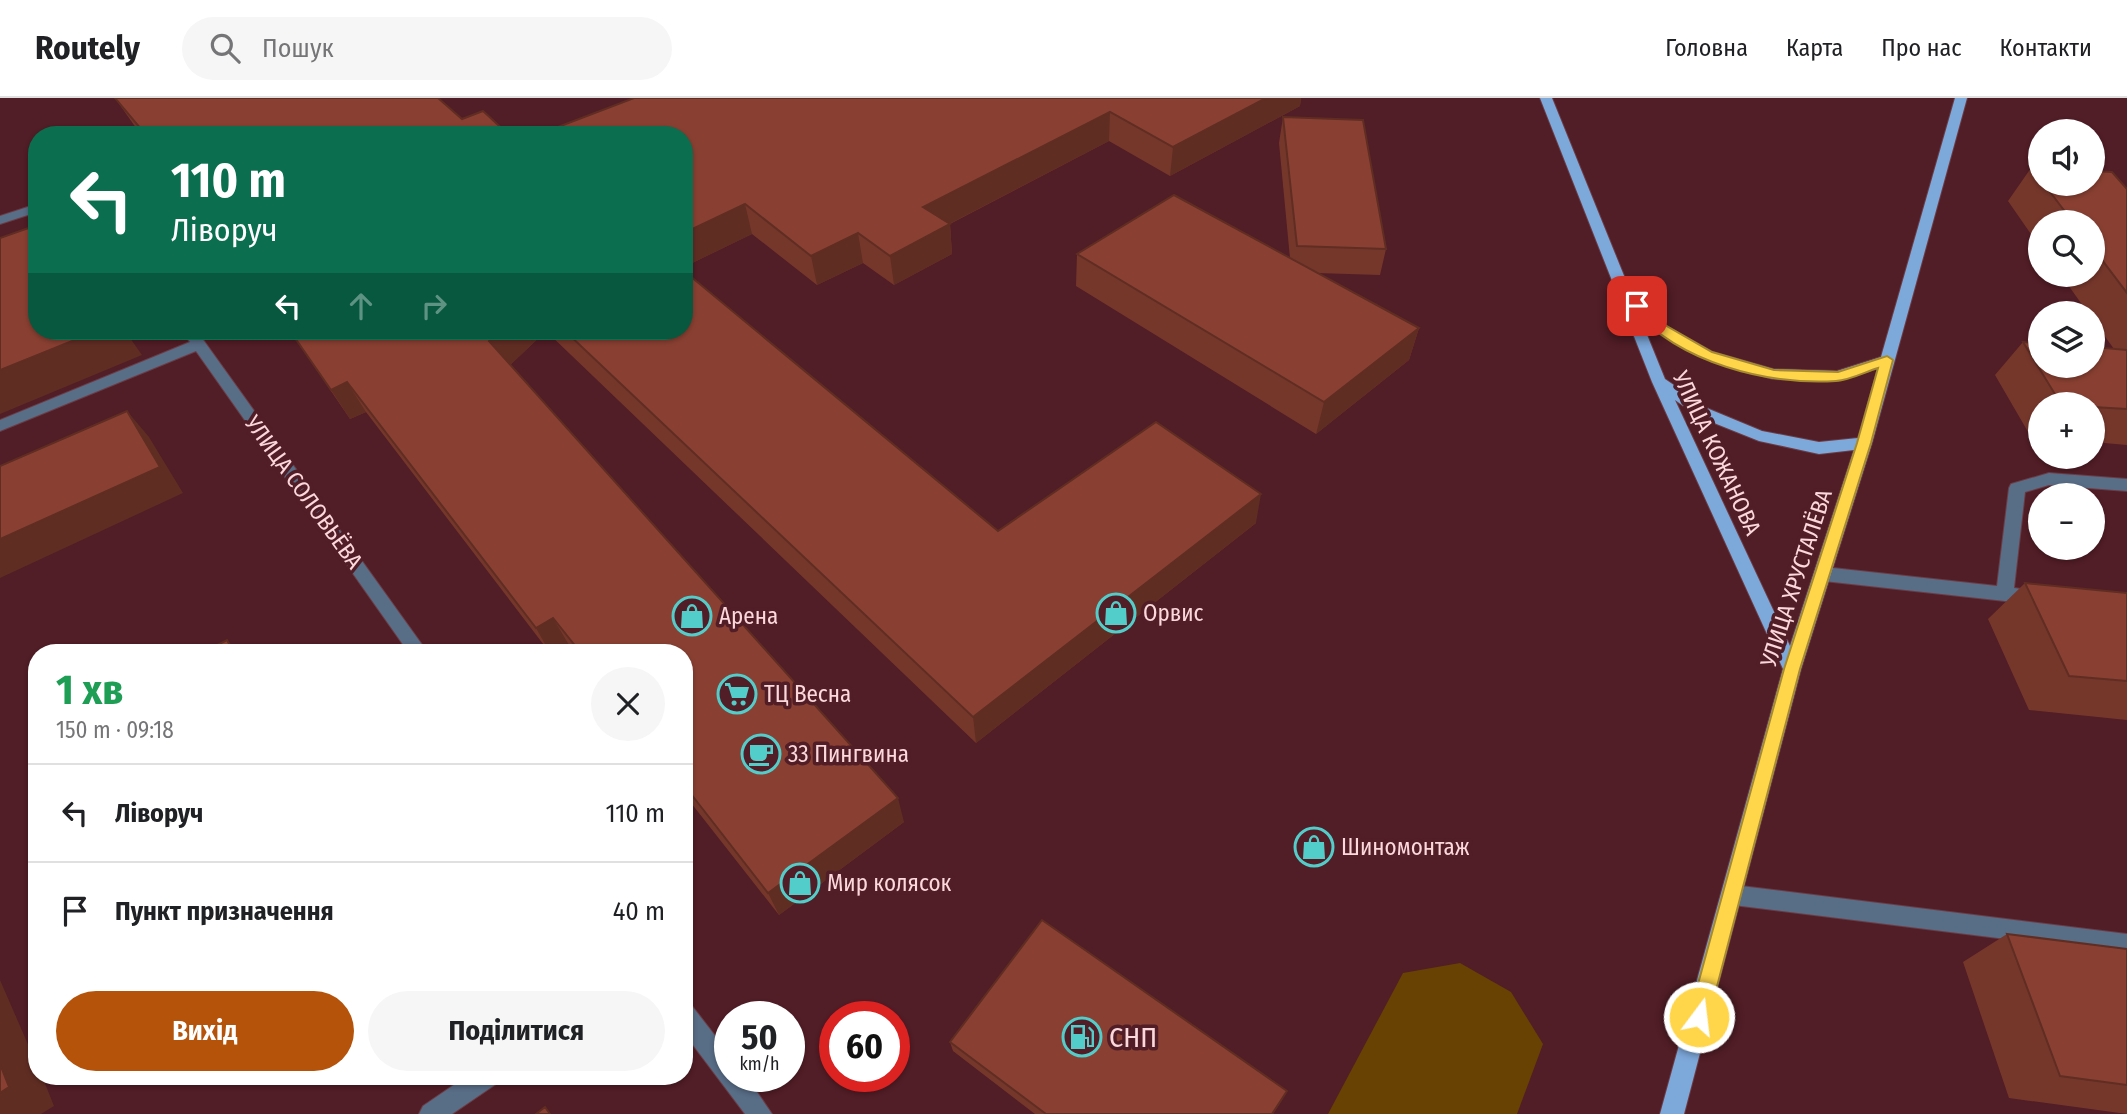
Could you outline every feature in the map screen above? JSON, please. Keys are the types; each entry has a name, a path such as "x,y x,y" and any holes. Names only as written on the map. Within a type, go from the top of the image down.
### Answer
{"main road":[{"name":"УЛИЦА КОЖАНОВА","path":"1546,98 1659,382 1792,669"},
{"name":"УЛИЦА ХРУСТАЛЁВА","path":"1672,1114 1792,669 1864,443 1961,98"},
{"path":"1621,288 1653,324 1707,355 1773,374 1838,376 1887,360"},
{"path":"1659,382 1704,413 1759,436 1819,448 1864,443"}],"street":[{"path":"0,220 28,211"},
{"path":"0,426 187,340"},
{"name":"УЛИЦА СОЛОВЬЁВА","path":"196,340 413,644"},
{"path":"2006,594 2017,488 2049,479 2127,485"},
{"path":"1824,574 2059,600"},
{"path":"1733,895 2127,944"},
{"path":"693,1026 714,1053"},
{"path":"431,1114 474,1085"},
{"path":"744,1092 760,1114"}],"shaded area":[{"path":"1460,963 1511,992 1543,1044 1517,1114 1328,1114 1403,973"}],"building":[{"path":"115,98 438,98 462,119 483,111 499,126 138,126"},
{"path":"634,98 1266,98 1173,147 1110,112 923,207 950,224 890,256 858,233 811,256 745,204 693,229 693,126 561,126"},
{"path":"1283,117 1363,120 1386,249 1297,246"},
{"path":"2105,172 2112,172 2127,189 2127,293 2105,264 2105,210 2064,210 2053,196 2105,196"},
{"path":"1174,195 1419,328 1324,402 1077,254"},
{"path":"28,228 28,340 75,340 0,370 0,238"},
{"path":"693,278 998,531 1156,422 1261,494 973,717 575,340 693,340"},
{"path":"296,340 490,340 898,798 768,893 693,797 693,644 574,644 553,618 536,628 347,382 331,390"},
{"path":"2105,348 2127,350 2127,409 2105,408 2105,392 2054,392 2045,378 2105,378"},
{"path":"127,411 160,467 0,539 0,466"},
{"path":"2025,583 2127,593 2127,681 2069,676"},
{"path":"1042,920 1287,1091 1272,1114 1046,1114 950,1042"},
{"path":"2007,934 2127,949 2127,1085 2060,1076"},
{"path":"0,1064 9,1087 0,1093"},
{"path":"545,1107 550,1114 536,1114"}],"place":[{"name":"Орвис","path":"1116,613"},
{"name":"Арена","path":"692,616"},
{"name":"ТЦ Весна","path":"737,694"},
{"name":"33 Пингвина","path":"761,754"},
{"name":"Шиномонтаж","path":"1314,847"},
{"name":"Мир колясок","path":"800,883"},
{"name":"СНП","path":"1082,1037"}],"route":[{"path":"1637,306 1653,324 1707,355 1773,374 1838,376 1887,360 1824,574 1792,669 1699,1017"}]}
